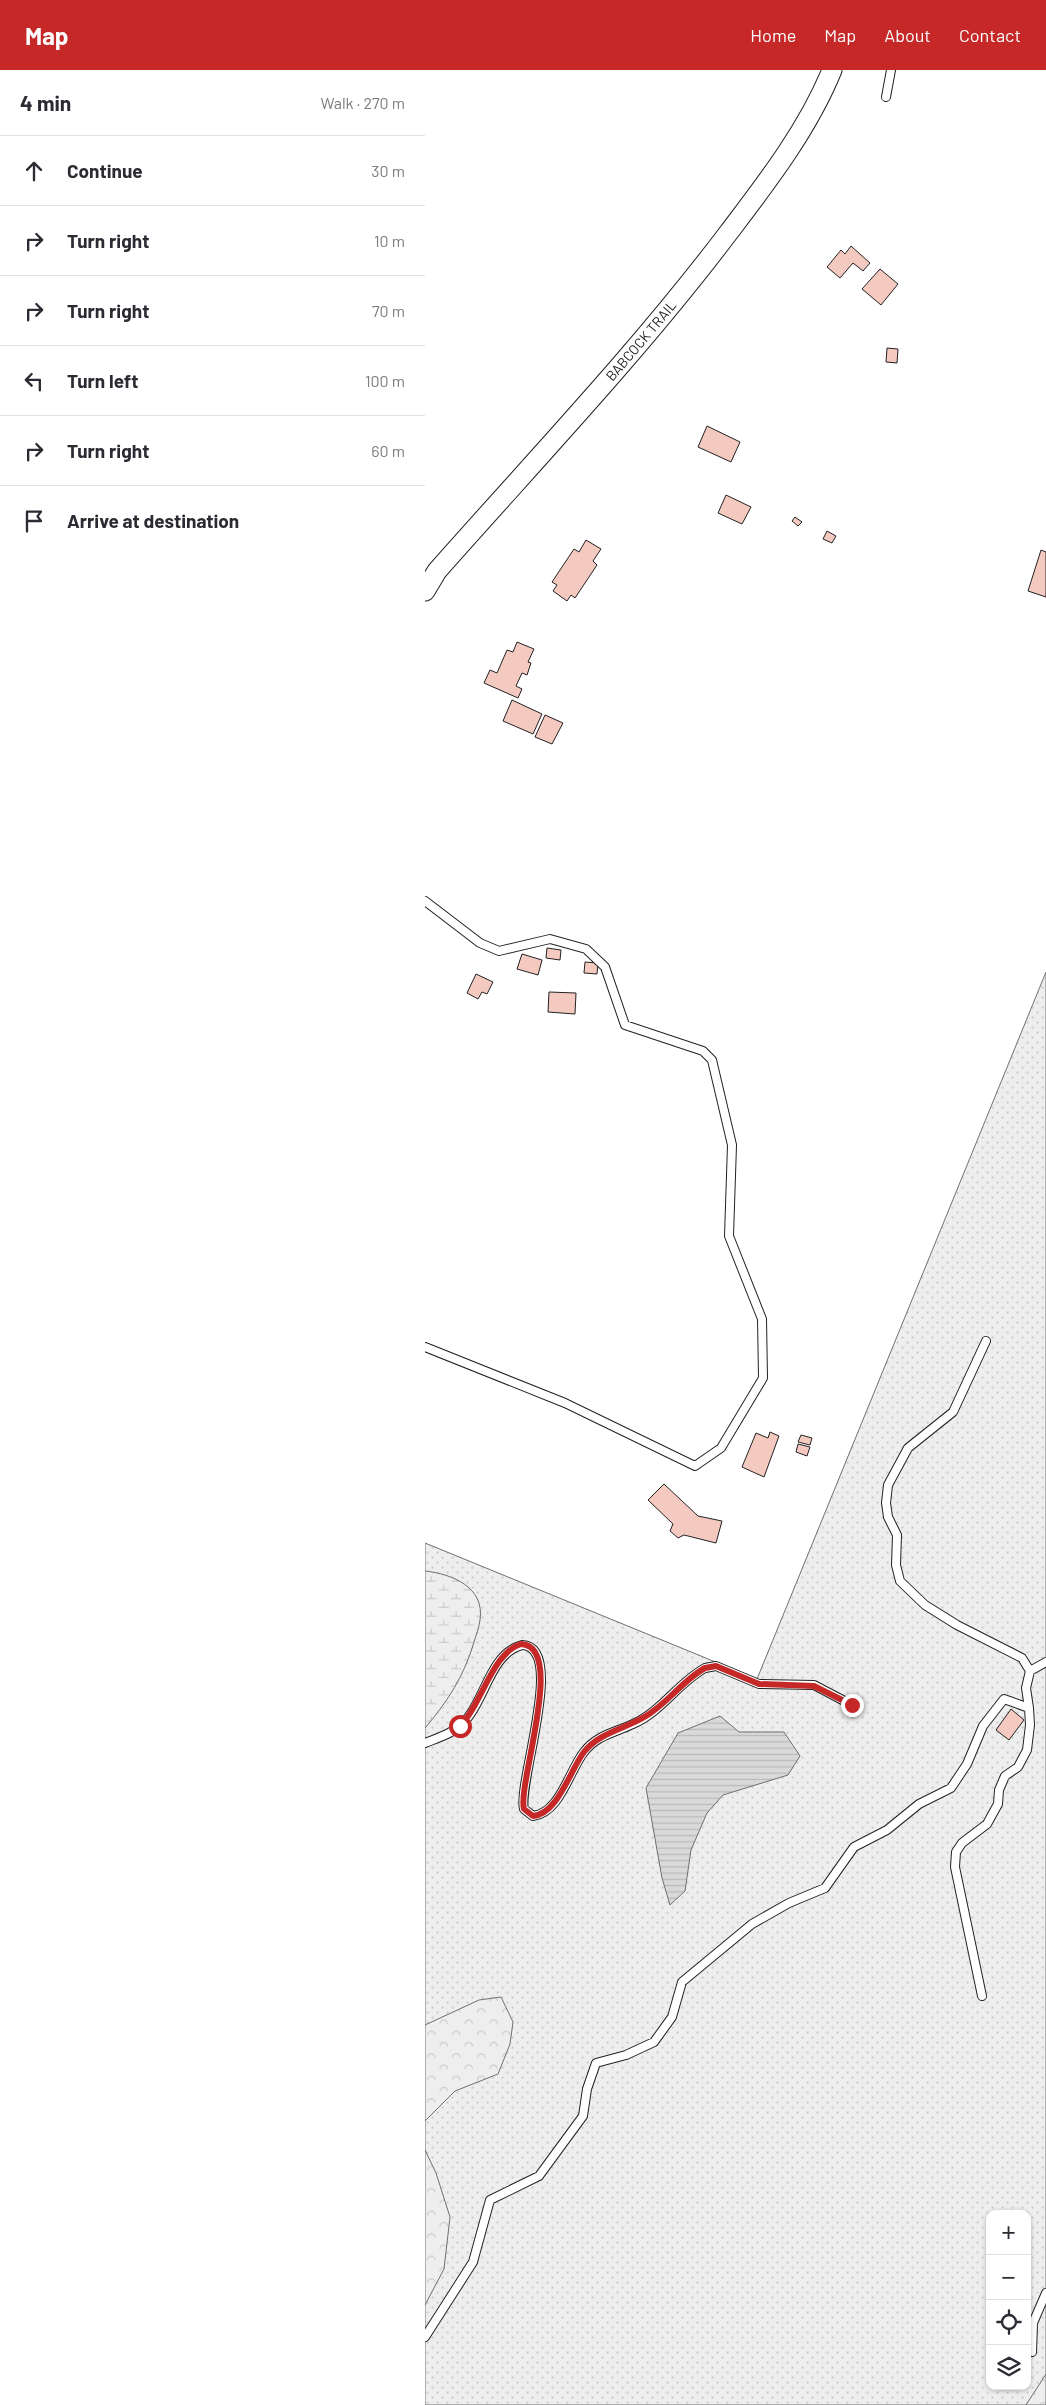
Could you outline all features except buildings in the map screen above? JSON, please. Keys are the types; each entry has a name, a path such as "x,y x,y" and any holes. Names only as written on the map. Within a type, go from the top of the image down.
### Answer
{"street":[{"name":"BABCOCK TRAIL","path":"425,591 437,571 689,285 769,179 825,87 832,70"}],"lane":[{"path":"886,96 891,70"},
{"path":"425,901 480,943 499,951 550,939 586,949 605,967 625,1026 703,1051 712,1060 733,1145 729,1236 763,1319 763,1378 721,1448 695,1466 565,1403 425,1347"},
{"path":"982,1996 956,1874 956,1852 961,1843 976,1830 987,1824 998,1804 999,1790 1005,1776 1019,1767 1027,1750 1030,1724 1026,1688 1030,1671 1022,1658 957,1625 925,1605 900,1581 896,1565 897,1535 888,1517 886,1503 888,1485 908,1448 953,1412 967,1387 986,1340"},
{"path":"425,1743 454,1731 466,1720 477,1704 502,1657 509,1650 521,1644 533,1650 540,1661 541,1668 536,1729 522,1795 524,1809 533,1816 543,1814 553,1805 579,1759 595,1741 633,1724 654,1712 705,1668 716,1666 759,1684 814,1686 852,1705"},
{"path":"1030,1671 1046,1662"},
{"path":"425,2337 473,2262 490,2200 539,2176 583,2116 587,2089 596,2063 626,2055 654,2042 671,2017 682,1982 751,1924 789,1903 825,1888 854,1847 887,1830 919,1804 951,1788 967,1764 983,1726 1003,1699 1029,1708"},
{"path":"1032,2352 1033,2323 1046,2293"}],"green space":[{"path":"1046,972 1046,2405 425,2405 425,1543 757,1679"},
{"path":"425,1571 446,1575 465,1584 477,1599 480,1609 480,1620 470,1654 460,1677 448,1698 425,1728"},
{"path":"501,1997 513,2022 510,2044 498,2074 455,2091 425,2121 425,2025 479,2000"},
{"path":"425,2150 436,2173 450,2217 444,2269 425,2305"},
{"path":"1046,2374 1046,2405 1026,2405"}],"shaded area":[{"path":"720,1716 739,1732 784,1732 800,1756 788,1775 723,1795 707,1813 691,1850 685,1891 670,1905 662,1878 646,1788 678,1733"}],"route":[{"path":"460,1726 474,1710 505,1653 521,1644 529,1646 536,1653 541,1668 536,1729 522,1801 524,1809 529,1815 538,1816 553,1805 579,1759 589,1746 607,1734 633,1724 654,1712 693,1676 705,1668 716,1666 759,1684 801,1684 814,1686 852,1705"}]}
